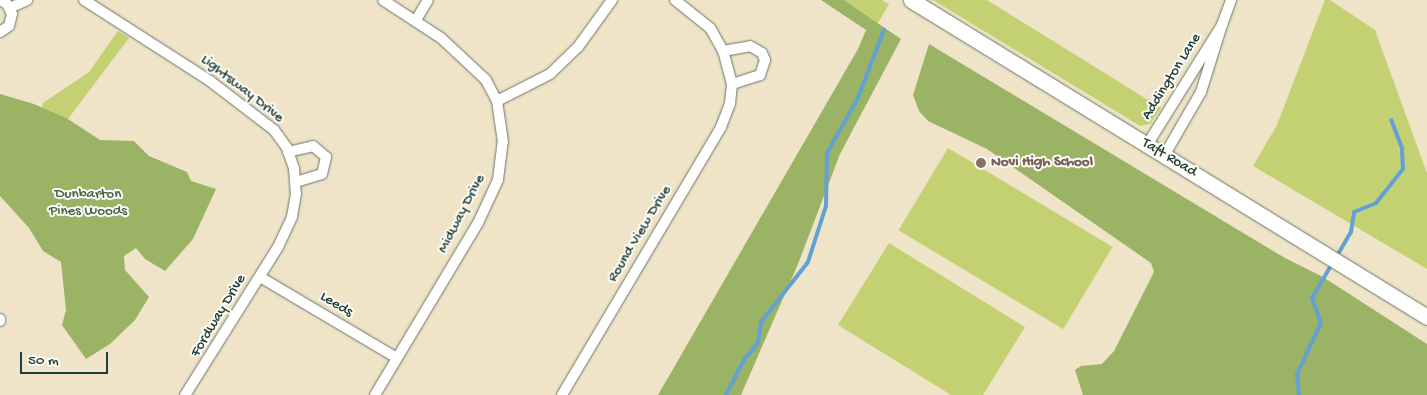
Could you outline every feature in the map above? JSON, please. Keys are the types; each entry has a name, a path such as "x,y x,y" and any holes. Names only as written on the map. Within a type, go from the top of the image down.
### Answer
{"street":[{"path":"0,0 10,8 11,20 0,32"},
{"path":"10,8 27,0"},
{"name":"Lightsway Drive","path":"84,0 210,81 274,130 288,152 295,182 292,217 260,277"},
{"name":"Midway Drive","path":"376,395 478,223 496,185 503,142 497,102 486,80 450,45 416,20 383,0"},
{"path":"416,20 428,0"},
{"path":"497,102 550,74 578,47 612,0"},
{"name":"Round View Drive","path":"562,395 721,127 730,103 732,84 723,51 710,28 675,0"},
{"name":"Taft Road","path":"911,0 1427,316"},
{"name":"Addington Lane","path":"1164,156 1201,92 1231,0"},
{"name":"Addington Lane","path":"1147,145 1222,24"},
{"path":"723,51 750,46 762,53 765,60 760,75 732,84"},
{"path":"288,152 313,146 326,157 322,174 295,182"},
{"name":"Leeds","path":"260,277 397,358"},
{"name":"Fordway Drive","path":"185,395 260,277"}],"green space":[{"path":"821,0 844,0 901,39 840,154 798,264 741,395 658,395 858,49 866,30"},
{"path":"844,0 882,0 889,4 878,23"},
{"path":"933,0 987,0 1161,108 1150,124 1140,126"},
{"path":"1325,0 1330,0 1375,30 1427,173 1427,269 1253,166 1277,125"},
{"path":"118,31 129,38 68,119 42,110 43,103 89,72"},
{"path":"929,44 1285,258 1323,277 1427,344 1427,395 1083,395 1075,370 1081,366 1102,364 1114,351 1154,272 1151,263 987,149 928,121 919,111 913,95"},
{"name":"Dunbarton Pines Woods","path":"0,94 34,104 68,119 100,140 134,141 149,156 187,172 191,181 216,189 193,239 165,271 145,259 136,248 124,256 125,270 149,297 135,320 110,344 86,359 62,325 66,310 61,262 43,251 29,228 0,196"},
{"path":"948,148 1113,247 1063,329 899,230"},
{"path":"889,243 1025,327 983,395 951,395 838,325"}],"waterway":[{"path":"726,395 743,361 758,343 761,322 808,262 826,206 827,153 858,98 884,30"},
{"path":"1337,256 1351,232 1354,212 1376,203 1403,169 1402,148 1391,120"},
{"path":"1299,395 1297,374 1321,323 1312,298 1333,262"}],"place":[{"name":"Novi High School","path":"981,163"}]}
